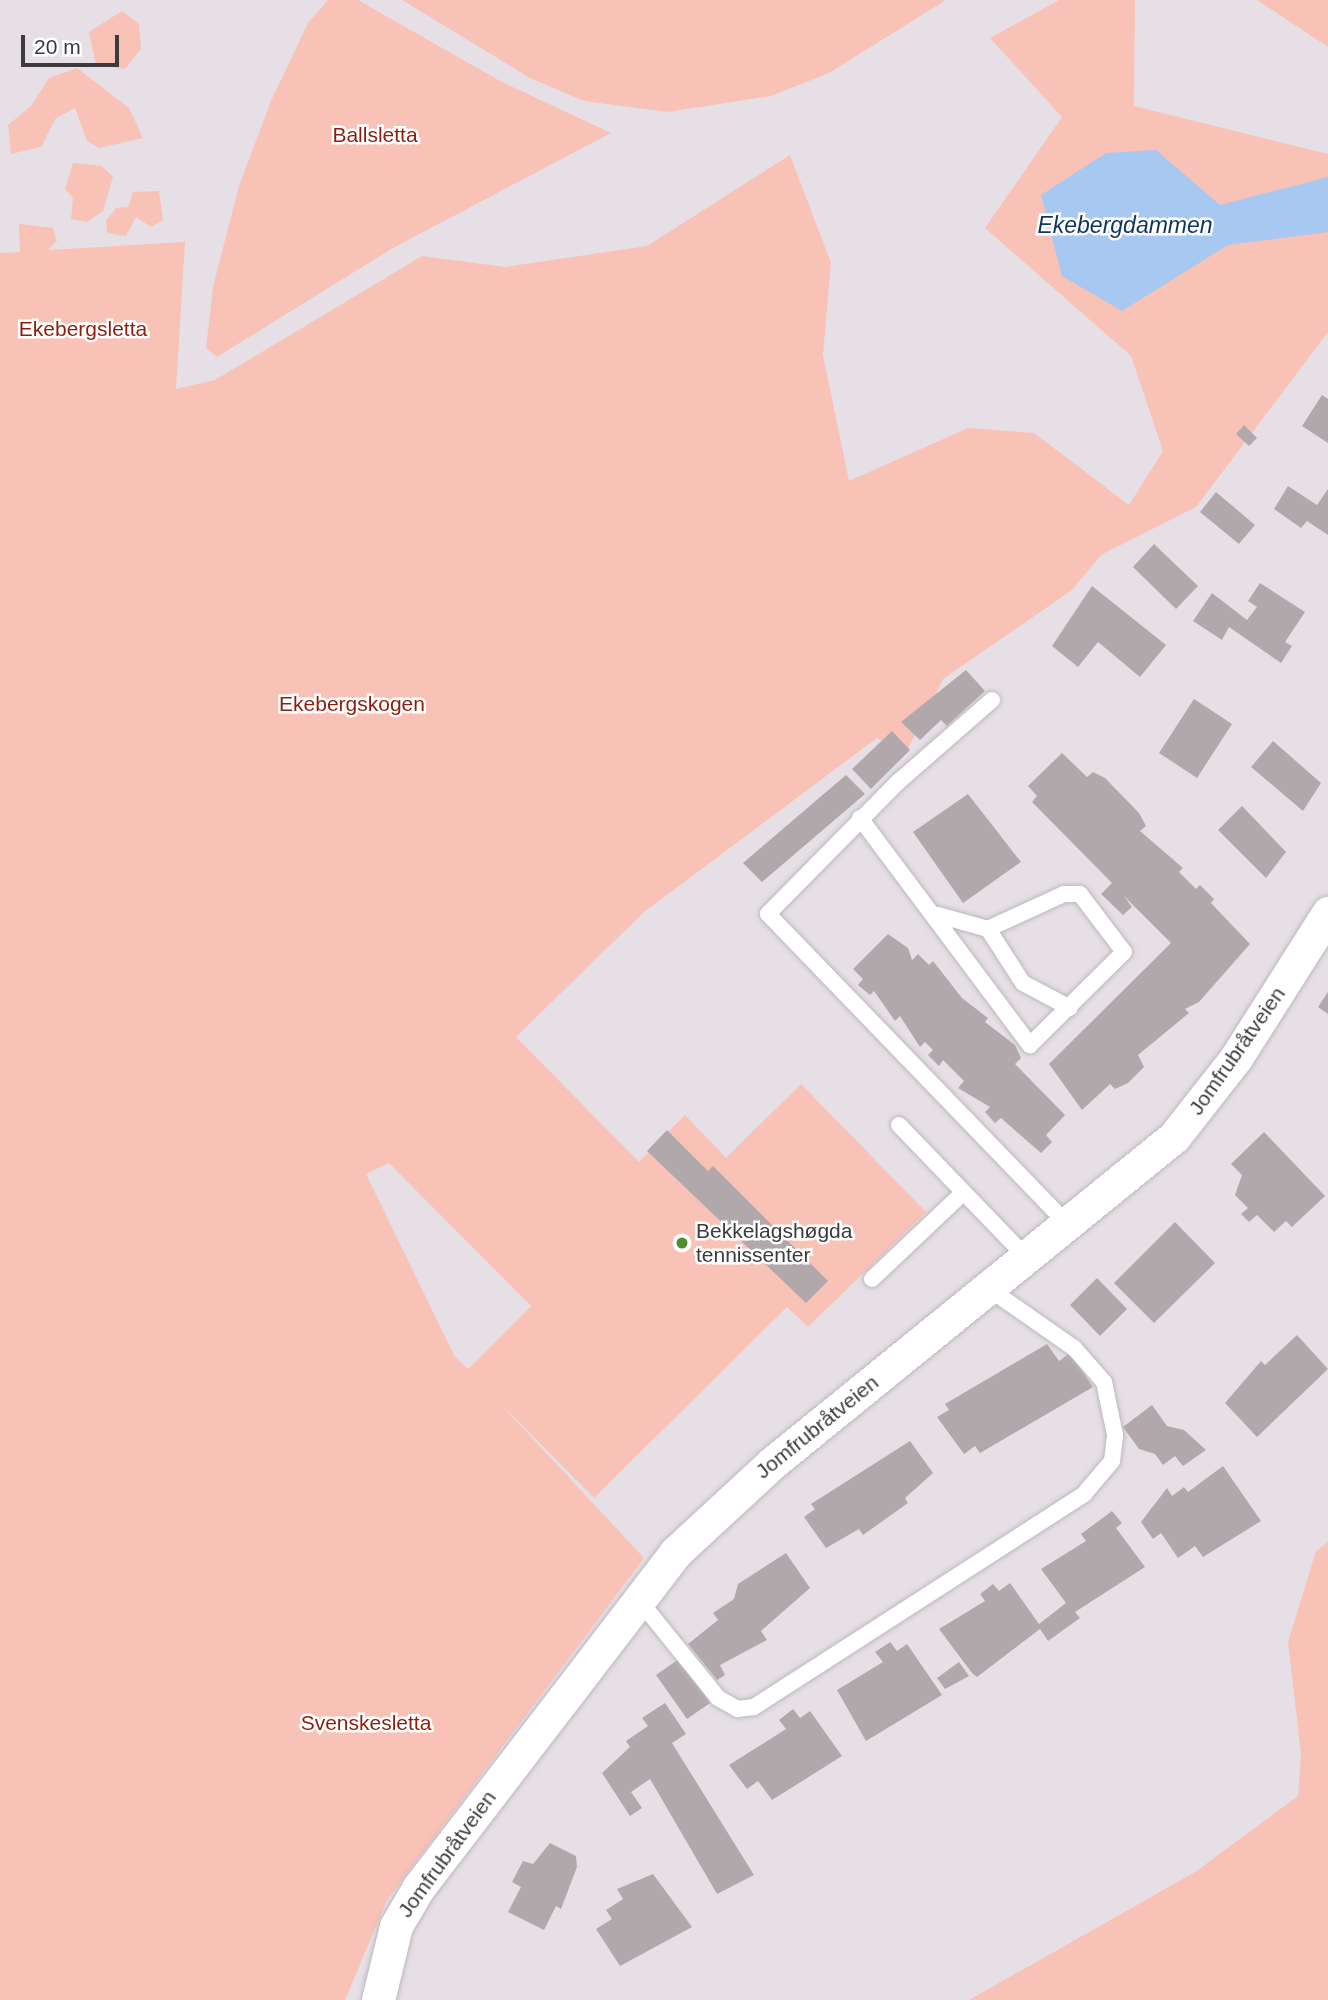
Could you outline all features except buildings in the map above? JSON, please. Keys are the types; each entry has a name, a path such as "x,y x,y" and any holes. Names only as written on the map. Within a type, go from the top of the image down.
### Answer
{"street":[{"name":"Jomfrubråtveien","path":"379,2000 396,1926 419,1886 639,1600 709,1517 1069,1226 1194,1114 1328,914"}],"lane":[{"path":"992,700 860,818 768,915 1069,1226"},
{"path":"860,818 938,915 1030,1045 1124,952 1102,915 1080,894 1064,894 988,929 938,915"},
{"path":"988,929 1023,983 1070,1008"},
{"path":"899,1125 962,1194 1028,1259"},
{"path":"872,1279 962,1194"},
{"path":"639,1600 718,1698 738,1709 754,1707 1091,1488 1112,1461 1115,1435 1104,1382 1074,1348 990,1290"}],"green space":[{"name":"Ballsletta","path":"328,0 358,0 500,81 611,133 393,248 217,357 206,348 213,287 239,186 271,101 308,23"},
{"path":"402,0 946,0 829,73 771,96 668,112 584,101 530,78"},
{"name":"Ekebergskogen","path":"1059,0 1135,0 1134,106 1328,154 1328,332 1196,507 1101,555 1072,590 943,679 905,755 877,738 644,912 516,1037 639,1162 685,1115 726,1158 801,1084 926,1212 808,1327 787,1307 594,1498 496,1399 644,1558 387,1900 345,2000 0,2000 0,253 20,252 19,224 53,228 57,241 48,250 185,242 176,389 215,380 422,256 505,267 647,246 790,155 831,263 823,355 849,481 968,428 1034,433 1129,505 1163,451 1131,356 985,228 1062,117 990,38","holes":["389,1163 531,1306 468,1369 454,1355 366,1174"]},
{"path":"1257,0 1328,0 1328,47"},
{"path":"122,11 139,24 141,49 125,69 96,65 89,32"},
{"path":"77,68 129,108 143,138 99,148 87,141 75,108 55,119 41,147 11,154 8,125 31,106 49,78"},
{"path":"73,163 102,166 113,177 103,211 87,222 71,219 73,198 65,189"},
{"path":"159,191 163,220 151,227 136,217 126,236 107,233 106,221 116,208 128,207 133,192"},
{"path":"1328,1542 1328,2000 969,2000 1195,1872 1298,1796 1301,1754 1288,1642 1316,1551"}],"water":[{"name":"Ekebergdammen","path":"1156,150 1220,205 1328,177 1328,232 1228,245 1122,311 1062,276 1041,195 1106,153"}],"place":[{"name":"Bekkelagshøgda tennissenter","path":"682,1243"}],"park label":[{"name":"Ekebergsletta","path":"83,329"},
{"name":"Svenskesletta","path":"366,1723"}]}
